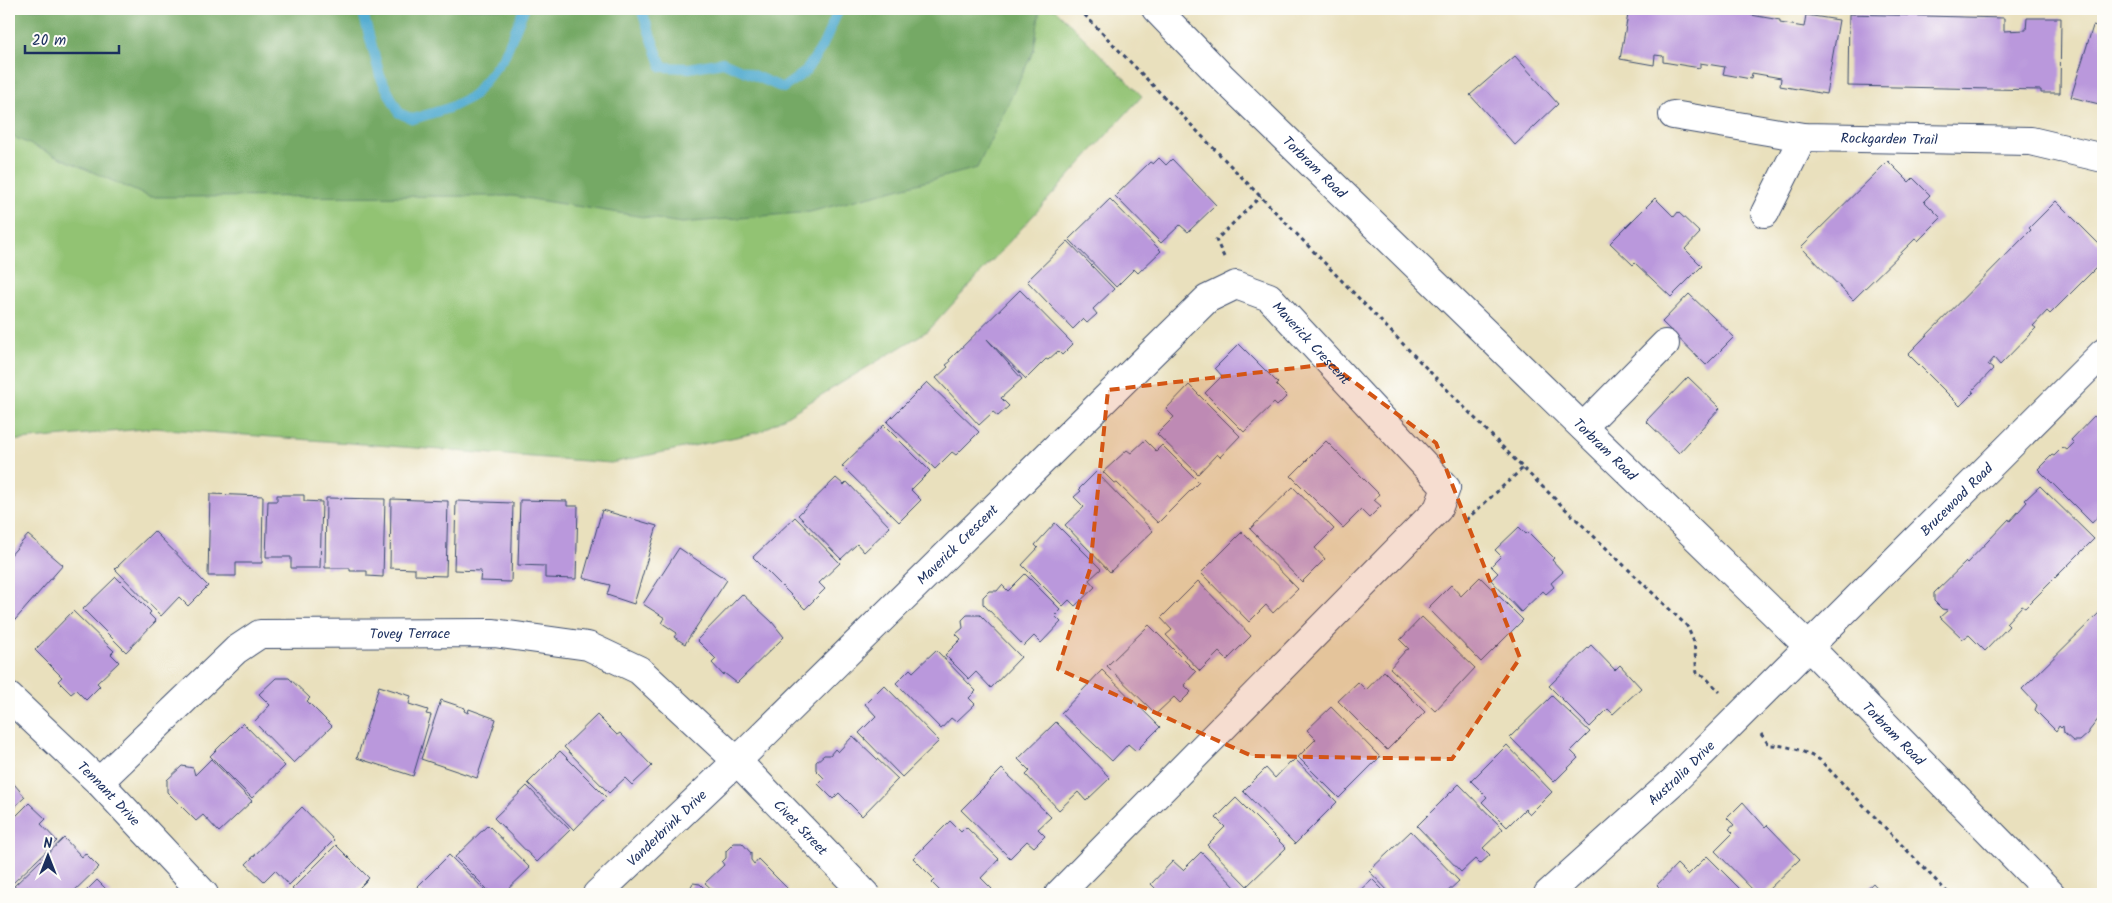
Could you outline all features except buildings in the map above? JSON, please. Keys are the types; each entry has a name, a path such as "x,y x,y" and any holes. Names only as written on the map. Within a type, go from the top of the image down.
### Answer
{"street":[{"name":"Torbram Road","path":"1156,9 1221,76 1808,646 2051,894"},
{"name":"Rockgarden Trail","path":"1673,115 1803,136 2031,141 2103,158"},
{"path":"1765,213 1803,136"},
{"name":"Maverick Crescent","path":"737,761 1207,299 1236,286 1269,298 1446,488 1438,509 1059,894"},
{"path":"1583,427 1665,344"},
{"name":"Brucewood Road","path":"1808,646 2103,353"},
{"name":"Tovey Terrace","path":"98,782 236,650 260,634 290,632 494,633 588,646 639,670 737,761"},
{"name":"Australia Drive","path":"1548,894 1678,777 1808,646"},
{"name":"Tennant Drive","path":"9,698 98,782 204,894"},
{"name":"Vanderbrink Drive","path":"597,894 737,761"},
{"name":"Civet Street","path":"737,761 865,894"}],"path":[{"path":"1079,9 1523,468 1687,626 1694,642 1697,674 1704,676"},
{"path":"1236,286 1216,240 1261,196"},
{"path":"1438,509 1468,521 1523,468"},
{"path":"1767,740 1770,745 1797,748 1820,760 1950,894"}],"highlighted area":[{"path":"1330,364 1436,443 1520,658 1452,759 1252,756 1058,669 1090,569 1108,390"}],"green space":[{"path":"9,9 1055,9 1142,96 929,330 760,432 611,463 154,428 9,441"},
{"path":"9,9 1040,9 1034,50 977,168 810,212 681,223 513,196 149,197 9,135"}],"waterway":[{"path":"362,9 380,76 399,113 413,119 449,108 473,96 504,57 524,9"},
{"path":"641,9 662,67 689,68 723,62 783,88 805,72 822,47 839,9"}]}
